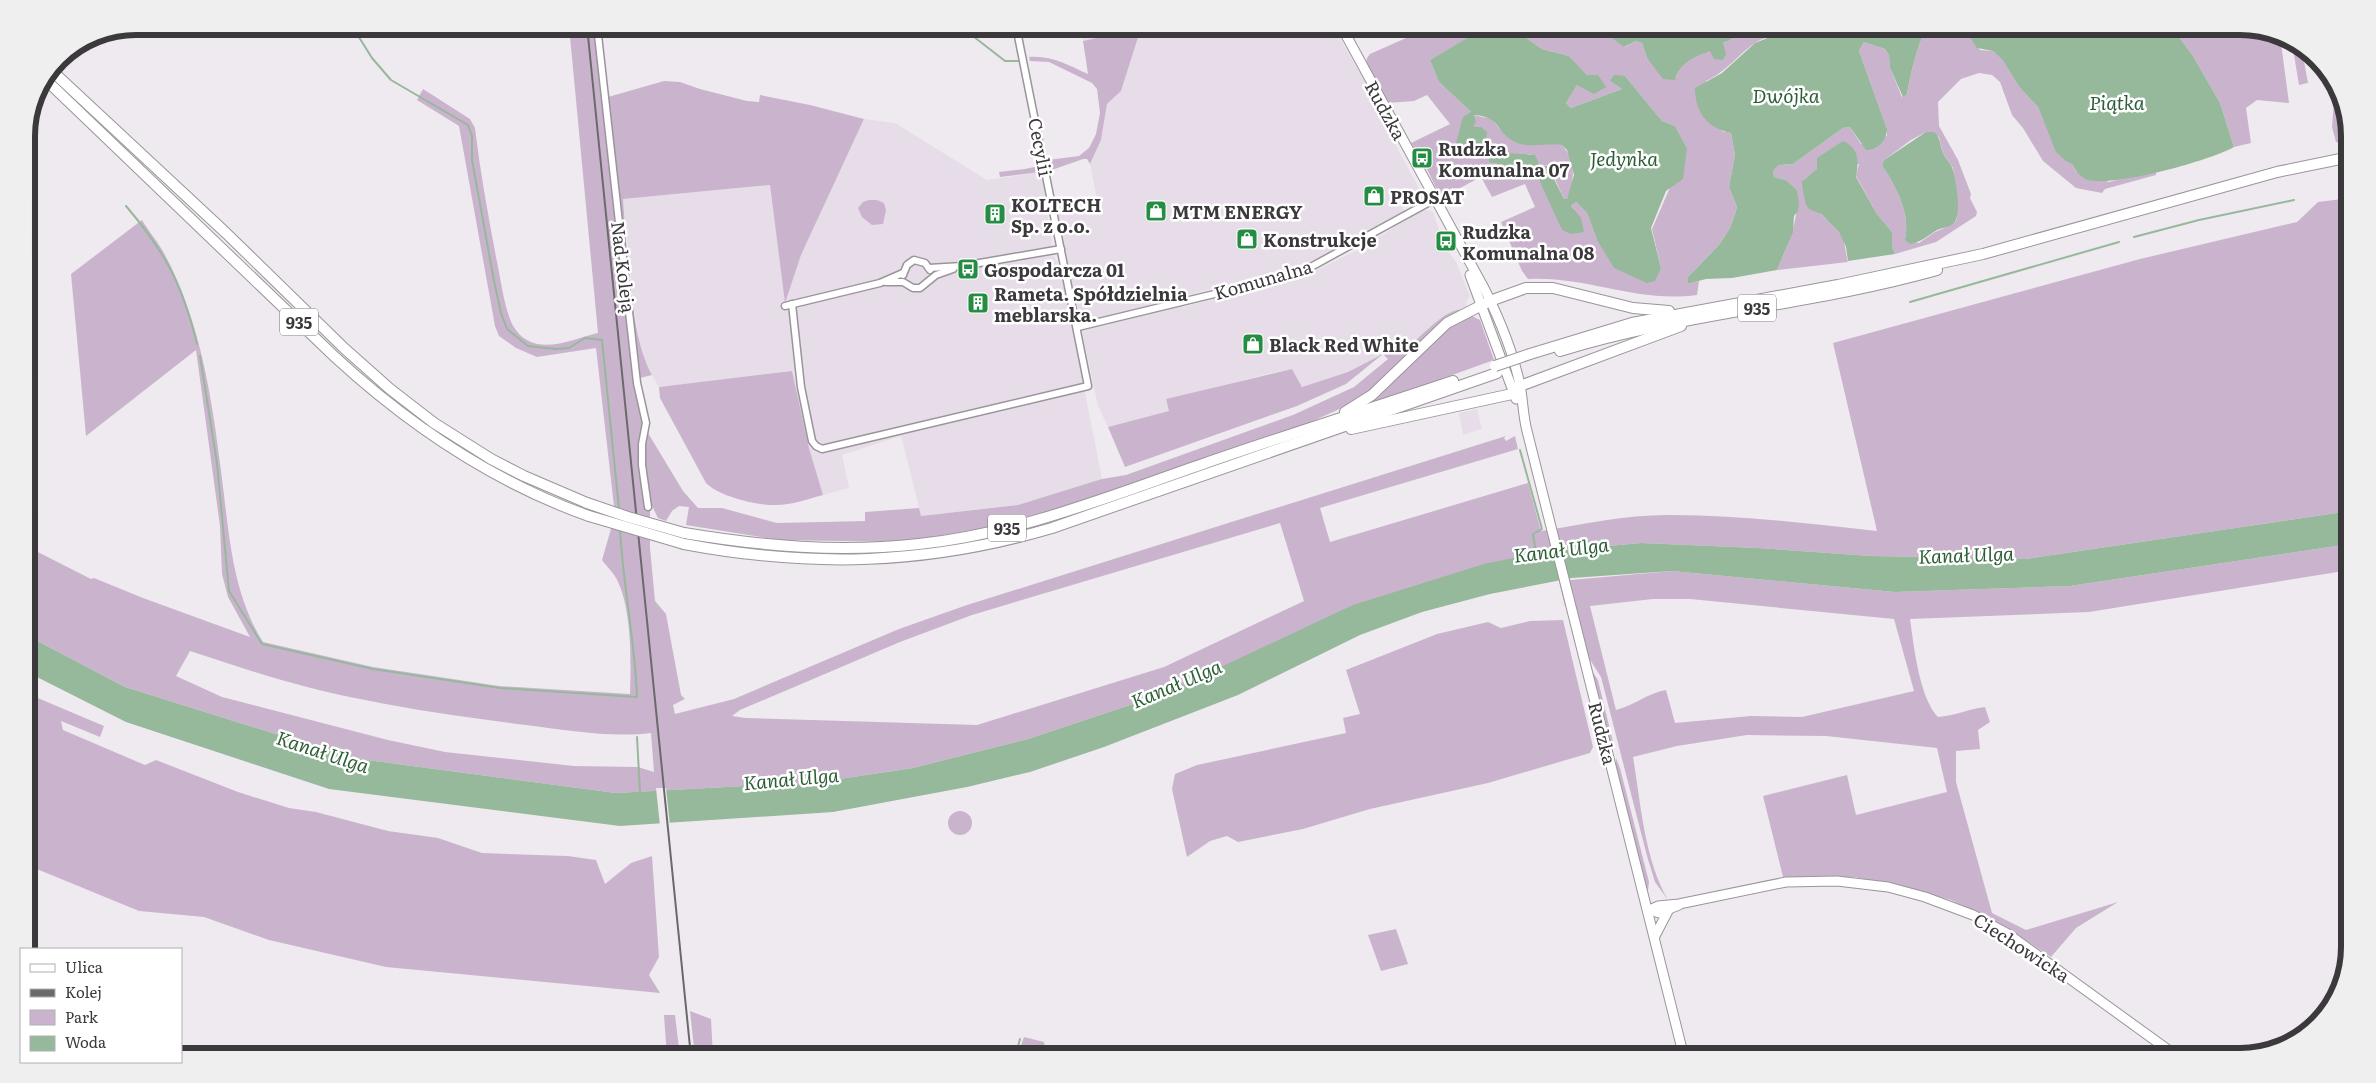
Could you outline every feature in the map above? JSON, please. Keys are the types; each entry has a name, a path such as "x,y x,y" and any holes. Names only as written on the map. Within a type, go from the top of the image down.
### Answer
{"main road":[{"name":"Rudzka","path":"1346,35 1435,199 1486,303 1505,334 1517,390 1682,1048"},
{"name":"935","path":"56,75 232,240 344,349 390,389 434,423 491,459 524,476 628,517 684,533 757,544 820,549 885,547 952,540 1014,527 1048,517 1317,424 1496,370"},
{"name":"935","path":"50,84 336,357 384,400 429,434 486,469 550,501 589,516 684,544 755,556 820,561 885,559 957,550 1018,538 1320,436 1359,420 1623,325 1838,285 1982,254 2277,172 2341,159"},
{"name":"935","path":"1531,357 1631,331 1869,287 1956,265 1982,254"},
{"path":"1317,424 1352,408 1372,395 1448,323 1486,303 1526,288 1539,286 1570,291 1610,303 1651,311 1707,308"},
{"path":"1320,436 1517,390 1690,323 1700,317"},
{"name":"Ciechowicka","path":"1666,908 1786,882 1837,881 1888,887 1925,897 1966,912 2008,934 2166,1048"},
{"path":"1643,889 1666,908"},
{"path":"1648,910 1659,913 1666,908"},
{"path":"1655,936 1666,908"}],"street":[{"name":"Nad Koleją","path":"598,35 637,383 646,416 642,466 648,508"},
{"name":"Cecylii","path":"792,304 800,387 812,441 822,449 1088,386 1078,328 1018,35"},
{"name":"Komunalna","path":"1078,328 1264,282 1309,268 1435,199"},
{"path":"929,268 962,266 1061,249"},
{"path":"785,306 880,283 903,273 907,265 914,260 923,262 929,268 930,278 927,284 920,288 911,287 906,283 903,273"},
{"path":"930,278 962,266"},
{"path":"880,283 906,283"}],"shaded area":[{"name":"KOLTECH Sp. z o.o.","path":"1081,35 1110,35 1083,41"},
{"name":"KOLTECH Sp. z o.o.","path":"1139,35 1338,35 1389,124 1392,131 1391,136 1423,196 1402,208 1405,212 1329,254 1306,263 1181,297 1183,307 1309,274 1359,249 1424,209 1433,212 1445,247 1456,262 1470,296 1466,303 1467,306 1437,321 1415,341 1410,340 1348,372 1302,387 1292,369 1263,375 1166,400 1170,411 1108,427 1098,406 1057,214 1098,204 1090,164 1101,140 1107,104 1121,91"},
{"path":"864,119 895,123 987,180 1041,172 1054,256 1061,270 1102,479 1018,505 921,516 901,436 842,455 849,488 823,495 809,448 792,371 659,387 643,360 634,310 623,199 770,185 785,301 801,255"},
{"path":"1477,409 1482,429 1463,435 1459,413"}],"green space":[{"path":"570,35 598,35 608,97 664,81 680,82 747,101 759,102 760,95 864,119 801,255 785,303 770,185 623,199 634,315 645,358 652,375 640,378 645,442 648,433 683,491 698,508 722,508 777,523 865,521 865,512 919,508 921,516 1018,505 1102,479 1126,475 1293,415 1354,387 1388,359 1383,354 1346,384 1297,406 1125,467 1108,427 1169,411 1166,399 1292,369 1302,387 1348,372 1410,340 1415,341 1444,316 1457,310 1462,310 1364,398 1304,425 1019,522 902,542 779,540 686,525 689,507 679,506 672,511 666,521 658,518 650,502 650,548 655,601 666,614 681,695 685,699 673,705 675,714 734,699 899,629 967,605 1506,436 1504,438 1506,441 1515,436 1518,449 1320,508 1330,542 1528,483 1541,531 1624,518 1656,515 1699,515 1750,518 1877,531 1833,343 2140,259 2297,222 2318,202 2341,199 2341,512 2026,559 1871,556 1758,548 1641,543 1544,552 1228,665 1163,694 1028,739 913,768 820,782 616,793 352,758 125,687 35,640 35,551 91,579 94,578 250,637 228,597 222,574 220,526 196,350 86,436 71,274 142,220 163,251 177,280 196,333 209,388 233,560 244,602 263,642 373,667 499,686 630,694 630,637 626,608 617,579 602,560 615,515 596,348 537,357 516,348 499,336 495,326 459,126 417,100 423,89 470,119 475,128 484,192 502,291 512,324 527,340 544,345 562,343 598,333","holes":["1280,523 1304,601 1164,667 977,725 732,716 740,710 900,642 972,615","190,651 255,672 343,696 405,708 589,733 620,735 651,733 654,772 638,767 574,766 445,752 388,740 222,697 176,676"]},
{"path":"1110,35 1139,35 1121,91 1107,104 1101,140 1090,164 1087,159 1083,159 1049,171 1000,177 999,172 1039,166 1048,160 1079,156 1089,148 1096,134 1100,113 1097,89 1092,83 1049,62 1030,61 1029,57 1052,59 1088,74 1083,41"},
{"path":"1413,35 1473,35 1430,60 1439,82 1472,113 1461,150 1473,156 1481,127 1473,126 1473,115 1492,119 1499,128 1562,145 1570,157 1573,171 1572,185 1567,199 1564,199 1549,166 1539,164 1530,154 1523,156 1507,153 1489,156 1535,171 1541,184 1575,210 1571,206 1576,202 1587,213 1597,240 1661,268 1652,229 1687,148 1675,126 1662,121 1625,76 1610,81 1622,89 1571,108 1566,103 1577,85 1587,75 1569,56 1542,49 1522,35 1608,35 1625,47 1636,41 1642,43 1647,58 1662,75 1675,79 1681,66 1693,57 1741,35 1777,35 1755,43 1721,72 1706,81 1722,131 1731,133 1735,155 1729,187 1737,207 1730,228 1719,245 1688,277 1687,284 1699,281 1697,295 1652,295 1571,281 1528,279 1522,271 1501,222 1535,207 1525,184 1492,197 1481,177 1441,198 1424,163 1411,143 1450,124 1427,95 1414,101 1387,103 1366,63 1370,54"},
{"path":"1924,35 1969,35 1980,50 1993,51 2004,60 2020,88 2038,107 2051,138 2076,171 2109,182 2156,171 2156,175 2105,189 2102,193 2076,188 2043,161 2023,128 2012,115 2000,82 1992,75 1979,73 1961,79 1938,102 1939,126 1958,160 1971,194 1970,198 1977,212 1976,216 1936,242 1895,254 1892,247 1892,232 1877,214 1856,176 1859,164 1817,169 1801,183 1803,191 1817,210 1841,235 1848,262 1777,270 1795,222 1797,190 1786,180 1774,177 1773,171 1779,165 1793,164 1843,128 1850,127 1861,144 1887,136 1887,129 1859,51 1864,42 1885,49 1889,55 1890,68 1902,97 1907,94 1915,57","holes":["1926,132 1939,137 1943,153 1953,168 1956,187 1956,221 1919,243 1905,240 1906,220 1904,210 1897,191 1882,165 1884,160 1911,140"]},
{"path":"2177,35 2246,35 2266,38 2278,43 2281,45 2289,103 2257,100 2246,108 2251,143 2234,147 2220,103 2193,56"},
{"path":"2293,51 2303,58 2308,83 2299,85"},
{"path":"2334,99 2339,117 2341,143 2336,142 2332,127"},
{"path":"877,200 884,203 886,210 883,224 872,225 862,217 858,208 863,202"},
{"path":"1470,315 1480,320 1494,360 1355,410 1448,327"},
{"path":"792,371 809,448 823,495 800,502 768,505 729,496 712,488 706,483 660,398 659,387"},
{"path":"2341,545 2341,571 2089,612 1910,619 1918,671 1926,697 1938,717 1985,707 1990,722 1978,730 1980,749 1956,751 1956,782 1992,913 2026,930 2118,902 2076,928 2051,957 2007,928 1951,900 1896,885 1854,877 1783,877 1763,796 1847,775 1856,815 1947,792 1937,748 1826,736 1747,735 1677,746 1633,757 1648,849 1660,884 1668,900 1655,882 1647,856 1601,677 1587,655 1575,606 1565,606 1559,581 1672,571 1895,592 2070,586","holes":["1653,599 1690,599 1894,619 1914,691 1802,717 1751,716 1675,723 1666,690 1616,710 1590,606"]},
{"path":"1563,620 1593,747 1590,753 1488,783 1370,809 1303,829 1238,842 1227,836 1210,841 1187,857 1172,789 1175,774 1197,765 1346,733 1343,718 1360,714 1346,670 1437,634 1488,622 1501,628 1530,621"},
{"path":"1592,671 1598,680 1614,746 1609,748 1591,675"},
{"path":"35,697 104,726 100,737 61,721 63,730 145,765 156,760 238,792 289,808 316,812 388,831 438,838 482,853 568,856 596,860 605,884 631,863 652,856 659,957 649,975 660,993 386,967 269,940 204,917 139,911 35,868"},
{"path":"1616,758 1649,882 1648,891 1645,886 1616,771"},
{"path":"960,811 968,815 972,823 968,831 960,835 952,831 948,823 952,815"},
{"path":"1396,929 1408,964 1381,971 1368,935"},
{"path":"690,1011 711,1019 713,1048 694,1048"},
{"path":"664,1015 675,1015 679,1048 666,1048"},
{"path":"1024,1037 1044,1042 1045,1048 1020,1048"}],"water":[{"name":"Jedynka","path":"1472,35 1522,35 1542,49 1569,56 1587,75 1598,75 1606,87 1594,94 1577,85 1566,103 1571,108 1622,89 1610,81 1614,75 1625,76 1662,121 1675,126 1687,148 1683,179 1666,191 1651,228 1661,268 1655,281 1647,283 1614,268 1597,240 1587,213 1576,202 1571,206 1581,218 1584,232 1571,234 1562,230 1535,171 1489,162 1489,156 1507,153 1535,155 1539,164 1554,168 1555,181 1564,199 1567,199 1574,175 1567,150 1562,145 1520,144 1504,134 1494,122 1483,116 1474,115 1476,122 1473,126 1481,127 1487,132 1486,143 1473,156 1461,150 1456,143 1463,117 1471,112 1439,82 1430,60"},
{"path":"1608,35 1740,35 1723,43 1726,54 1723,60 1714,59 1710,51 1698,56 1684,64 1675,80 1663,79 1647,58 1642,43 1636,41 1624,47"},
{"name":"Dwójka","path":"1781,35 1924,35 1912,68 1907,94 1903,97 1890,68 1889,55 1885,49 1864,42 1859,51 1887,129 1881,144 1866,150 1850,127 1843,128 1793,164 1779,165 1773,171 1774,177 1786,180 1797,190 1799,203 1798,211 1794,216 1793,232 1777,270 1732,278 1706,279 1687,284 1688,277 1719,245 1730,228 1737,207 1729,187 1735,155 1731,133 1715,127 1704,118 1697,104 1695,88 1722,73 1755,43"},
{"name":"Piątka","path":"1969,35 2177,35 2193,56 2220,103 2234,147 2204,159 2139,176 2101,181 2085,179 2072,164 2056,152 2038,107 2020,88 2003,60 1993,51 1977,48"},
{"path":"1926,132 1934,132 1936,134 1943,153 1952,168 1957,189 1958,213 1952,225 1937,230 1921,240 1910,244 1905,240 1906,220 1901,201 1882,165 1884,160"},
{"path":"1843,141 1855,151 1857,156 1856,177 1877,214 1892,232 1892,247 1895,254 1848,261 1846,247 1839,232 1821,214 1809,209 1806,205 1801,182 1817,169 1817,158"},
{"name":"Kanał Ulga","path":"2341,512 2341,545 2070,586 1895,592 1672,571 1572,578 1490,594 1422,612 1360,635 1238,695 1104,747 1030,772 967,787 833,812 620,826 329,789 126,722 35,676 35,640 125,687 352,758 616,793 820,782 913,768 1028,739 1163,694 1353,605 1484,564 1544,552 1641,543 1758,548 1871,556 2026,559"}],"pier":[{"path":"656,788 666,788 670,826 660,826"}],"waterway":[{"path":"358,35 372,58 391,80 468,125 472,136 472,160 494,281 501,313 507,329 528,346 555,349 569,348 585,338 602,340 619,509"},
{"path":"972,35 1005,61 1020,61"},
{"path":"2134,237 2199,220 2294,200"},
{"path":"126,206 152,239 171,270 185,304 197,344"},
{"path":"1910,302 2119,242"},
{"path":"200,356 217,463 229,591 262,644 373,669 500,688 637,697 620,529"},
{"name":"Kanał Ulga","path":"1520,450 1542,529 1533,534 1536,554"},
{"path":"637,737 640,792"},
{"path":"1018,1048 1020,1039"}],"railway":[{"path":"588,35 690,1048"}],"place":[{"name":"Rudzka Komunalna 07","path":"1422,158"},
{"name":"PROSAT","path":"1374,196"},
{"name":"MTM ENERGY","path":"1156,211"},
{"name":"KOLTECH Sp. z o.o.","path":"995,214"},
{"name":"Konstrukcje","path":"1247,239"},
{"name":"Rudzka Komunalna 08","path":"1446,241"},
{"name":"Gospodarcza 01","path":"968,269"},
{"name":"Rameta. Spółdzielnia meblarska.","path":"978,303"},
{"name":"Black Red White","path":"1253,344"}]}
